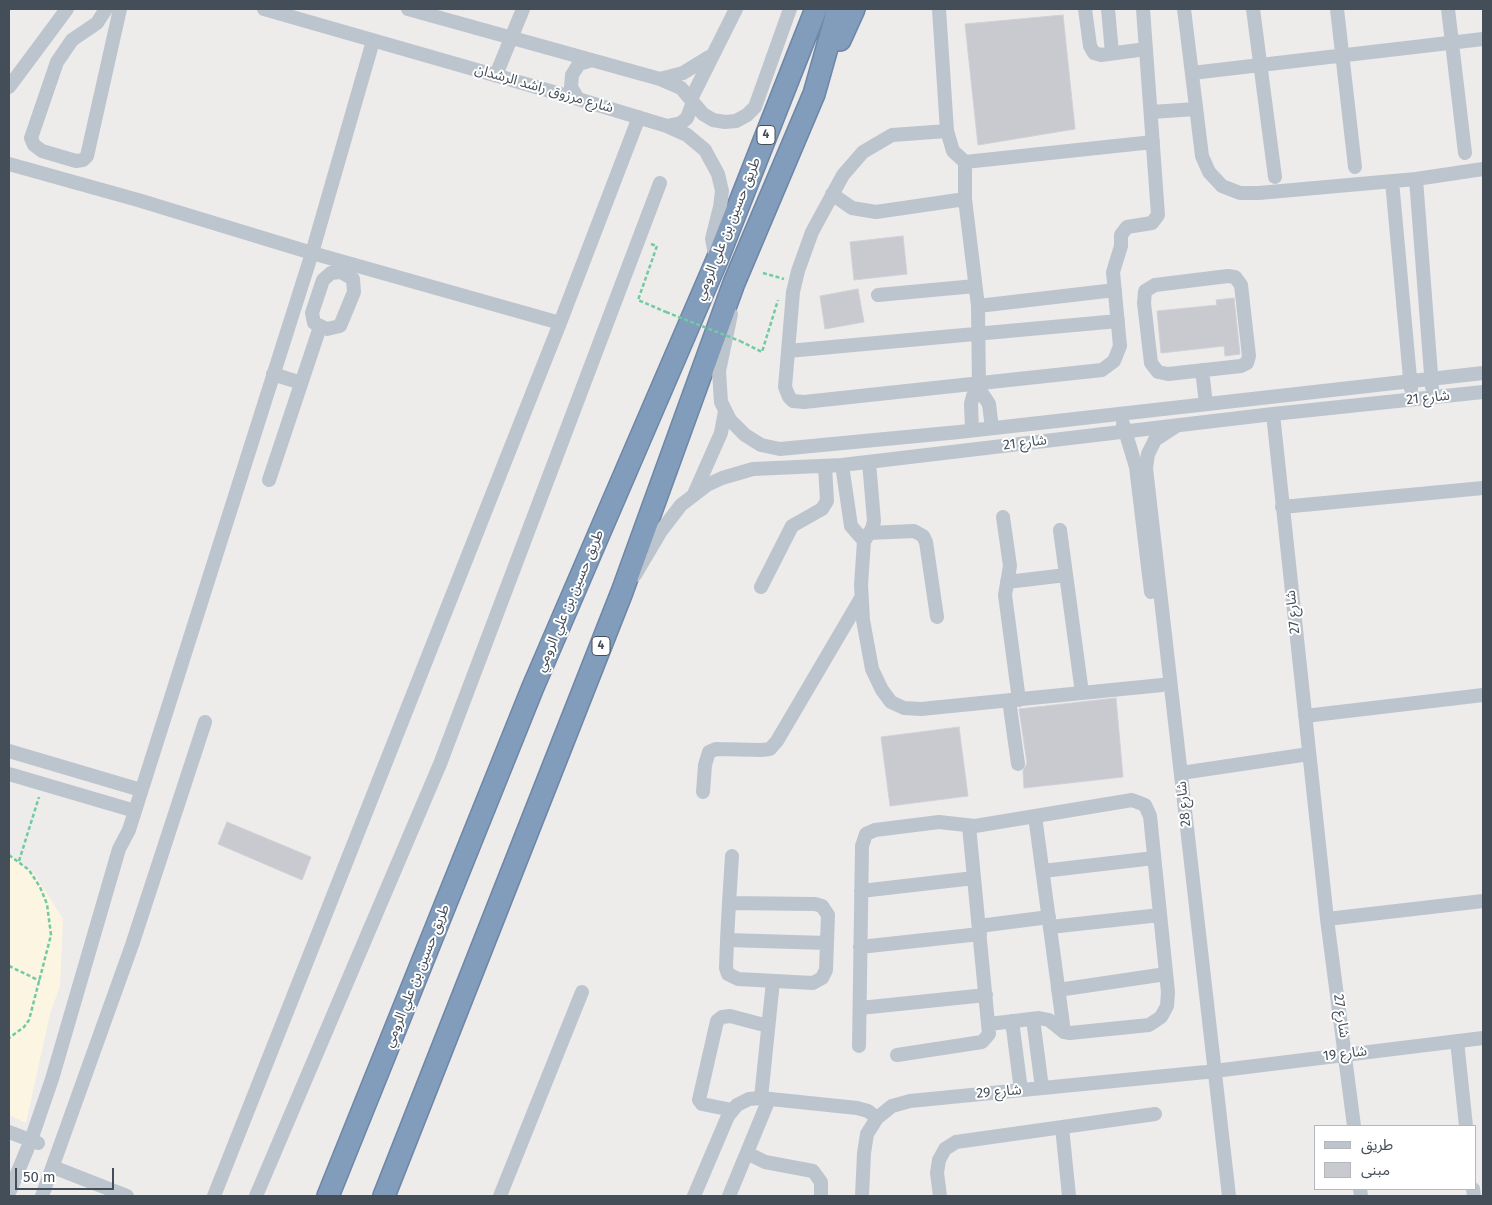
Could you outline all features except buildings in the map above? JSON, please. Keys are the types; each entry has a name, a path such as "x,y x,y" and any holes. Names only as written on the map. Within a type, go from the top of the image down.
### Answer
{"highway":[{"name":"طريق حسين بن علي الرومي","path":"328,1196 532,687 717,260 816,9"},
{"name":"طريق حسين بن علي الرومي","path":"384,1196 622,592 734,283 814,94 838,9"},
{"path":"814,94 854,9"}],"street":[{"path":"9,87 67,9"},
{"path":"106,9 97,23 72,40 57,62 31,138 34,145 42,151 76,161 83,160 87,156 120,9"},
{"name":"شارع مرزوق راشد الرشدان","path":"264,9 578,98 667,126 697,141 712,160 722,190 712,239 713,250 717,260"},
{"path":"408,9 660,79 681,88 703,114 719,121 736,121 747,115 755,107 790,9"},
{"path":"496,75 523,9"},
{"path":"667,126 681,123 687,118 692,101 713,53 736,9"},
{"path":"939,9 947,131 953,151 965,162 965,198 978,306 979,386 989,404 992,428"},
{"path":"1085,9 1092,50 1097,54 1146,49"},
{"path":"1108,9 1112,53"},
{"path":"947,131 903,134 882,140 854,160 832,194 812,232 798,271 794,292 785,387 789,397 799,402 979,386 1102,370 1114,361 1120,346 1114,266 1121,246 1122,232 1130,226 1152,223 1158,215 1143,9"},
{"path":"1184,9 1204,164 1215,180 1231,190 1259,193 1392,181 1483,169"},
{"path":"1253,9 1275,178"},
{"path":"1337,9 1355,166"},
{"path":"1448,9 1465,153"},
{"path":"1192,73 1483,39"},
{"path":"17,1196 35,1142 119,849 129,830 142,790 312,253 374,41"},
{"path":"660,79 689,71 713,53"},
{"path":"578,98 571,88 572,74 579,64 592,60"},
{"path":"1151,112 1196,109"},
{"path":"214,1196 560,322 639,117"},
{"path":"965,162 1153,142"},
{"path":"9,164 138,200 312,253 560,322"},
{"path":"1416,178 1433,397"},
{"path":"1392,181 1412,400"},
{"path":"256,1196 440,764 660,182"},
{"path":"832,194 852,208 876,212 965,198"},
{"path":"1400,276 1423,274"},
{"path":"1228,276 1238,280 1241,285 1248,360 1241,366 1202,370 1163,374 1154,368 1144,302 1145,291 1150,286 1228,276"},
{"name":"شارع 21","path":"734,283 718,381 725,411 737,428 753,440 780,449 992,428 1483,373"},
{"path":"878,295 975,286"},
{"path":"978,306 1115,290"},
{"path":"788,351 979,335 1118,320"},
{"path":"269,480 320,327"},
{"path":"1202,370 1206,404"},
{"path":"273,374 302,383"},
{"path":"972,430 971,404 979,386"},
{"name":"شارع 21","path":"622,592 640,568 671,517 694,494 714,482 737,473 770,468 842,465 1273,414 1483,392"},
{"path":"694,494 721,433 725,411"},
{"name":"شارع 28","path":"1120,414 1136,472 1210,1072 1229,1196"},
{"name":"شارع 27","path":"1273,414 1309,754 1354,1125"},
{"name":"شارع 28","path":"1178,425 1155,440 1146,461 1181,772 1220,1196"},
{"path":"798,448 793,459 802,467"},
{"path":"869,462 874,521 866,537 861,598 872,669 882,690 892,702 912,709 1162,685"},
{"path":"842,465 851,526 866,537 914,531 923,536 926,542 937,617"},
{"path":"761,587 792,526 822,509 827,501 825,466"},
{"path":"1282,508 1483,488"},
{"path":"1003,517 1010,566 1004,595 1018,764"},
{"path":"1060,530 1082,694"},
{"path":"1007,582 1066,575"},
{"path":"703,792 705,765 709,752 716,749 770,749 776,742 861,598"},
{"path":"1305,716 1483,695"},
{"path":"42,1196 132,945 205,722"},
{"path":"9,751 142,790"},
{"path":"1181,772 1309,754"},
{"path":"9,774 135,811"},
{"path":"859,1046 862,842 870,831 939,822 969,826 1132,800 1145,805 1150,816 1166,974 1167,1006 1161,1017 1154,1023 1064,1032 1049,1020 1033,1018 989,1024"},
{"path":"1035,816 1064,1032"},
{"path":"897,1055 982,1042 989,1034 969,826"},
{"path":"729,903 819,904 825,908 828,915 826,970 819,980 813,983 731,977 726,968 727,940 729,903 732,856"},
{"path":"1042,871 1154,858"},
{"path":"861,891 974,878"},
{"path":"1328,919 1483,901"},
{"path":"860,947 1049,922 1160,915"},
{"path":"727,940 827,943"},
{"path":"1058,990 1166,974"},
{"path":"729,1196 747,1153 765,1098 768,1026 773,981"},
{"path":"500,1196 582,992"},
{"path":"860,1008 986,995"},
{"path":"732,1110 702,1104 699,1100 715,1025 719,1019 726,1016 768,1026"},
{"path":"1033,1018 1042,1088"},
{"path":"1012,1021 1021,1090"},
{"name":"شارع 19","path":"1210,1072 1483,1038"},
{"path":"1457,1041 1466,1125"},
{"name":"شارع 29","path":"877,1118 892,1106 910,1101 1210,1072"},
{"path":"694,1196 732,1110 749,1099 765,1098 857,1108 868,1111 877,1118 867,1134 862,1196"},
{"path":"940,1196 937,1166 941,1154 950,1145 962,1141 1155,1114"},
{"path":"1062,1127 1069,1196"},
{"path":"9,1132 35,1142"},
{"path":"9,1193 35,1142"},
{"path":"747,1153 766,1162 813,1171 821,1182 821,1196"},
{"path":"53,1167 127,1196"}],"path":[{"path":"657,246 638,300 666,312 740,341 762,352 779,298"},
{"path":"763,273 785,279 784,284"},
{"path":"18,861 44,784"},
{"path":"9,855 29,870 40,887 49,912 51,935 29,1020 24,1027 9,1038"},
{"path":"9,966 40,981"}],"shaded area":[{"path":"9,855 34,873 63,919 60,986 50,1014 26,1123 9,1115"}]}
